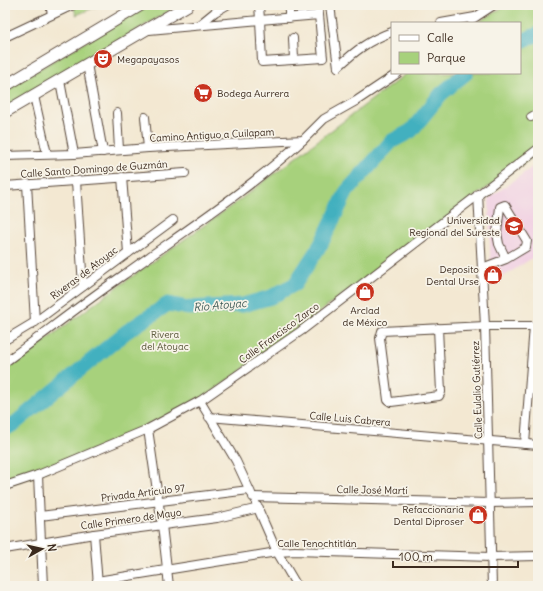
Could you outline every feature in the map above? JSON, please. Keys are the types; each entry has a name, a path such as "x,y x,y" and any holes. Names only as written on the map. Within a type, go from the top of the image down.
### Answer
{"main road":[{"path":"5,86 141,5"},
{"path":"5,112 188,5"}],"street":[{"path":"50,5 52,14"},
{"path":"5,36 73,5"},
{"path":"199,25 215,12 227,5"},
{"path":"259,5 262,62 323,58 318,5"},
{"path":"289,5 289,18"},
{"path":"330,5 338,67 360,48 376,38 391,32"},
{"path":"468,22 494,5"},
{"path":"144,30 319,15"},
{"path":"446,22 475,17"},
{"path":"293,38 294,60"},
{"path":"87,64 102,152"},
{"path":"5,362 73,311 180,236 282,158 324,119 356,101 396,74"},
{"path":"60,81 74,154"},
{"path":"34,96 47,154"},
{"path":"117,113 119,150"},
{"path":"145,117 148,148"},
{"name":"Camino Antiguo a Cuilapam","path":"5,156 74,154 148,148 302,140"},
{"name":"Calle Francisco Zarco","path":"5,486 38,476 148,429 200,401 306,326 538,149"},
{"name":"Calle Santo Domingo de Guzmán","path":"5,186 185,173"},
{"path":"122,177 128,253"},
{"path":"76,181 83,286"},
{"path":"27,184 35,322"},
{"name":"Calle Eulalio Gutiérrez","path":"478,194 485,326 492,586"},
{"path":"482,268 506,259 526,247 527,241 506,205 500,206 497,233 499,244 506,259"},
{"name":"Riveras de Atoyac","path":"5,340 35,322 173,220"},
{"path":"438,328 441,392 439,396 391,402 388,400 380,338 382,331 438,328 485,326 536,326 525,444"},
{"path":"200,401 236,461 259,508 277,552 297,586"},
{"name":"Calle Luis Cabrera","path":"209,417 538,445"},
{"path":"148,429 170,586"},
{"path":"38,476 42,586"},
{"name":"Privada Artículo 97","path":"40,516 159,501 251,494"},
{"name":"Calle José Martí","path":"251,494 490,503 538,502"},
{"name":"Calle Primero de Mayo","path":"5,549 94,534 217,518 259,508"},
{"path":"94,534 97,584"},
{"name":"Calle Tenochtitlán","path":"97,584 277,552 295,551 491,557 538,556"}],"shaded area":[{"name":"Universidad Regional del Sureste","path":"538,163 538,254 491,285 489,198"}],"green space":[{"path":"73,5 101,5 76,15"},
{"path":"149,5 179,5 5,108 5,89"},
{"name":"Rivera del Atoyac","path":"507,5 538,5 538,154 478,194 200,401 38,475 5,486 5,371 102,298 237,202 406,74 521,74 521,22 479,22"}],"waterway":[{"name":"Río Atoyac","path":"521,42 538,34"},
{"name":"Río Atoyac","path":"5,429 14,424 126,332 168,304 188,308 243,305 271,297 295,284 321,244 347,191 392,141 411,131 441,94 465,74"}],"place":[{"name":"Megapayasos","path":"103,59"},
{"name":"Bodega Aurrera","path":"203,93"},
{"name":"Universidad Regional del Sureste","path":"514,226"},
{"name":"Deposito Dental Urse","path":"493,275"},
{"name":"Arclad de México","path":"365,292"},
{"name":"Refaccionaria Dental Diproser","path":"478,515"}]}
